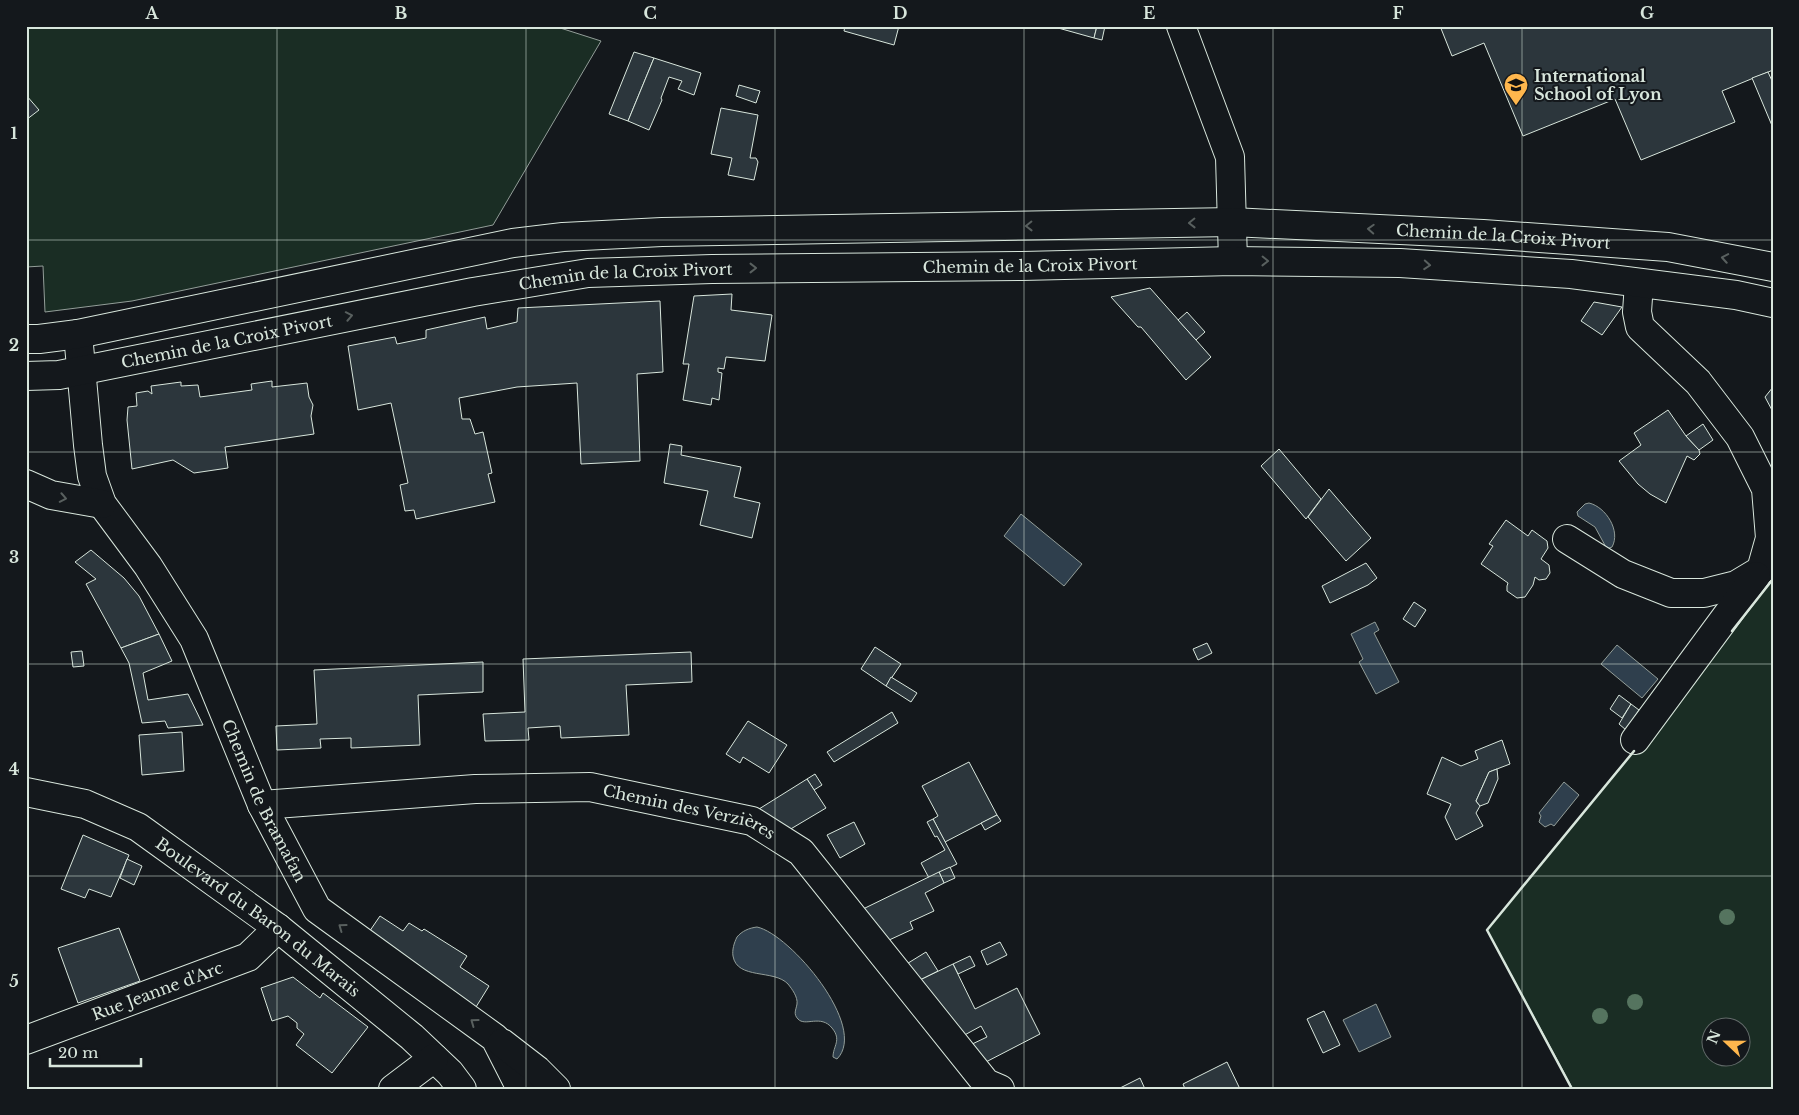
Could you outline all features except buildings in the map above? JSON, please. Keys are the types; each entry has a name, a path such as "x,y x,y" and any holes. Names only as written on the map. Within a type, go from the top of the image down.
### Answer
{"main road":[{"path":"1181,26 1230,157 1233,261"},
{"name":"Chemin de la Croix Pivort","path":"26,339 78,334 496,246 563,237 672,232 1232,222 1483,234 1668,247 1773,267"},
{"name":"Chemin de la Croix Pivort","path":"26,376 59,375 473,292 588,273 712,269 1022,266 1233,261 1400,263 1571,274 1736,295 1773,303"},
{"path":"1635,740 1761,570 1770,538 1766,489 1740,437 1698,382 1640,327 1637,312 1638,283"},
{"name":"Chemin de Bramafan","path":"78,334 92,476 102,504 148,566 194,638 262,806 317,909 495,1038 537,1070 556,1089"},
{"path":"26,484 51,495 102,504"},
{"path":"1567,539 1623,574 1671,594 1704,593 1736,585 1761,570"},
{"name":"Chemin des Verzières","path":"262,806 475,788 590,787 752,821 801,852 986,1083 1000,1089"},
{"name":"Boulevard du Baron du Marais","path":"26,792 85,804 138,827 278,928 412,1038 450,1073 462,1089"},
{"name":"Rue Jeanne d'Arc","path":"26,1040 248,957 278,928"},
{"name":"Chemin de Bramafan","path":"495,1038 522,1089"},
{"path":"393,1089 434,1058"}],"green space":[{"path":"26,26 554,26 601,41 493,225 132,301 45,312 43,266 26,267"},
{"path":"1773,579 1773,1089 1573,1089 1487,930"}],"water":[{"path":"1589,503 1601,509 1610,520 1615,534 1612,547 1607,549 1595,527 1578,516 1577,512 1585,504"},
{"path":"1021,514 1082,564 1064,586 1004,536"},
{"path":"1375,622 1379,630 1374,633 1399,682 1376,694 1359,662 1363,659 1351,634"},
{"path":"1617,645 1658,679 1642,698 1601,664"},
{"path":"1564,782 1579,795 1554,826 1551,824 1545,827 1539,822 1541,816 1539,813"},
{"path":"757,927 771,933 805,963 834,1005 843,1026 844,1044 837,1059 833,1057 837,1040 835,1032 828,1024 823,1022 805,1022 796,1017 797,999 788,984 782,979 748,971 736,963 733,951 737,937 746,930"},
{"path":"1376,1004 1391,1037 1359,1052 1343,1020"}],"wall":[{"path":"1732,631 1773,579"},
{"path":"1572,1089 1487,930 1634,751"}],"place":[{"name":"International School of Lyon","path":"1516,106"}]}
